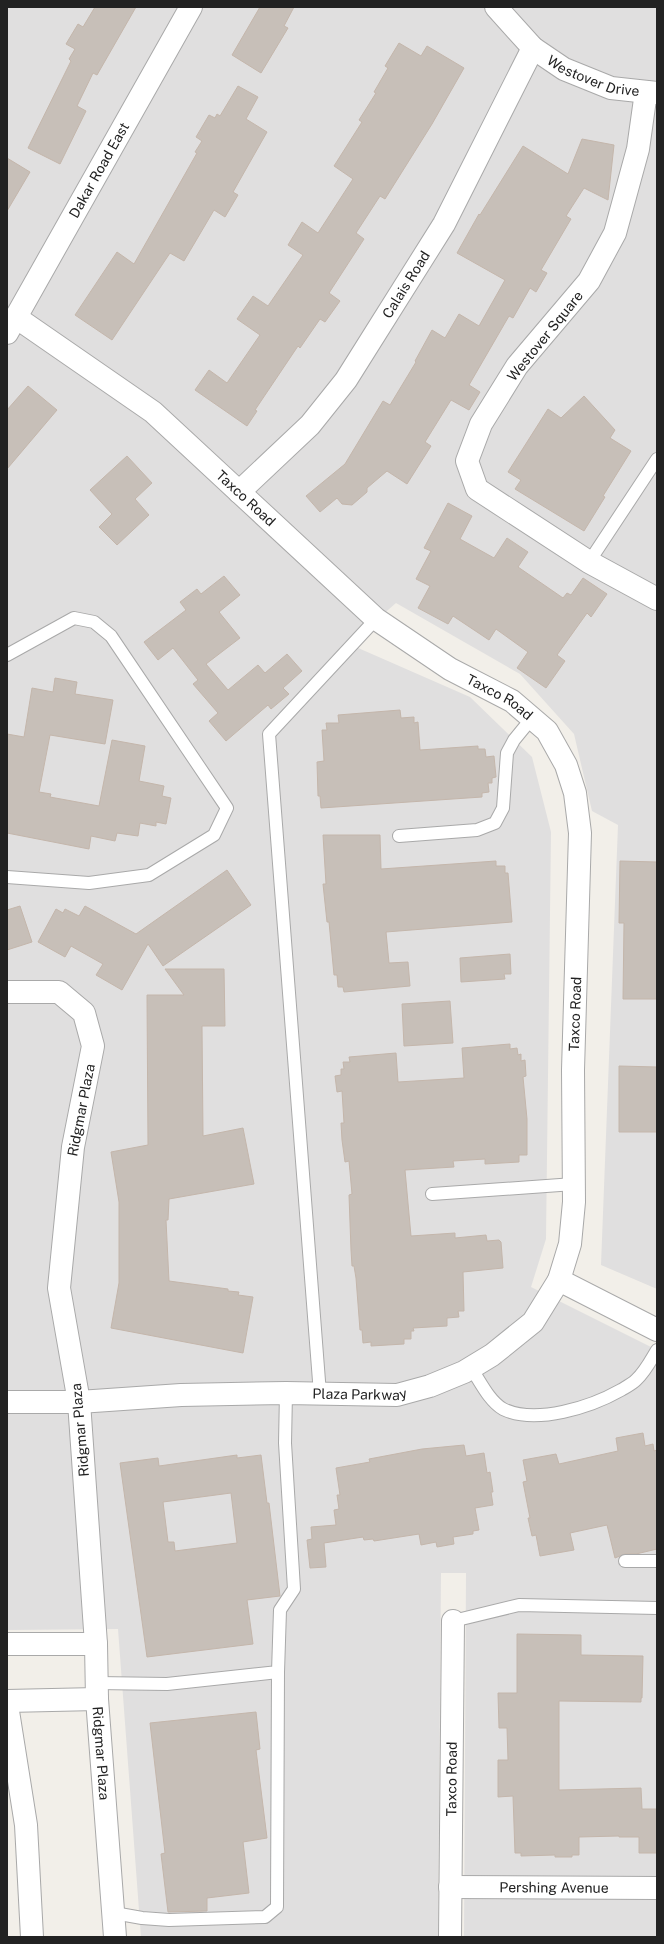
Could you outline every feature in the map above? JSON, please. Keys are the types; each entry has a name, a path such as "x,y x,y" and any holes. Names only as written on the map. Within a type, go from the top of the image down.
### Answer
{"street":[{"name":"Dakar Road East","path":"12,325 191,7"},
{"name":"Westover Drive","path":"496,7 533,48 564,69 611,88 651,93"},
{"name":"Calais Road","path":"239,492 310,424 346,380 444,224 533,48"},
{"name":"Westover Square","path":"651,93 638,149 615,233 589,281 518,366 481,424 467,461 477,489 589,562 657,599"},
{"name":"Taxco Road","path":"12,325 153,412 376,619 450,669 512,701 532,718 546,731 566,765 575,793 580,833 573,1070 574,1202 570,1244 559,1280"},
{"name":"Ridgmar Plaza","path":"7,992 59,992 84,1013 93,1046 73,1147 59,1288 80,1402 96,1644 97,1691 115,1937"},
{"name":"Plaza Parkway","path":"7,1402 80,1402 181,1395 286,1393 397,1395 430,1386 471,1368 492,1355 533,1322 559,1280"},
{"path":"559,1280 657,1330"},
{"name":"Taxco Road","path":"450,1937 453,1621"},
{"path":"7,1644 96,1644"},
{"path":"7,1701 97,1691"},
{"path":"7,1705 26,1825 32,1937"},
{"name":"Pershing Avenue","path":"450,1886 657,1888"}],"lane":[{"path":"589,562 657,459"},
{"path":"7,655 74,618 94,622 111,636 227,808 214,835 149,875 89,883 7,877"},
{"path":"320,1394 269,734 376,619"},
{"path":"399,836 477,830 495,823 503,808 507,753 514,740 532,718"},
{"path":"432,1194 574,1184"},
{"path":"471,1368 491,1398 502,1408 516,1414 540,1415 576,1409 610,1396 636,1381 657,1350"},
{"path":"114,1912 142,1918 162,1919 264,1917 277,1907 278,1672 280,1610 294,1589 285,1443 286,1393"},
{"path":"625,1561 657,1561"},
{"path":"453,1621 519,1605 657,1608"},
{"path":"97,1691 278,1672"}],"shaded area":[{"path":"7,7 657,7 657,1289 601,1265 618,825 592,811 574,734 520,674 396,603 349,644 470,697 532,757 551,832 546,1239 531,1287 657,1350 657,1937 464,1937 466,1573 441,1573 438,1937 141,1937 118,1629 7,1630"}],"building":[{"path":"95,7 136,7 97,75 93,73 77,106 86,111 60,164 28,148 71,61 69,59 75,49 66,44 78,24 83,27"},
{"path":"260,7 294,7 284,26 288,28 261,73 232,55"},
{"path":"399,43 421,56 427,46 464,68 432,124 385,199 380,196 356,233 364,239 329,293 340,301 325,322 320,319 300,348 298,346 255,410 257,411 247,426 195,390 209,370 227,383 260,335 237,319 253,296 268,306 303,255 288,245 302,222 318,233 353,179 334,166 362,122 359,120 376,93 374,92 388,68 385,66"},
{"path":"238,86 258,97 246,119 267,132 233,192 238,195 225,217 214,210 184,261 170,253 112,340 75,315 117,252 134,264 197,153 195,152 202,141 196,137 209,115 215,118 217,114 220,116"},
{"path":"582,139 614,145 608,200 584,188 566,216 571,219 541,270 547,273 536,292 530,288 513,318 509,316 469,385 480,392 469,410 451,400 425,442 431,446 407,484 387,471 367,488 367,492 352,505 342,504 337,498 320,512 306,496 345,464 383,401 390,405 416,362 415,361 432,330 445,338 459,314 479,326 505,280 457,253 479,214 480,215 523,146 568,174"},
{"path":"7,158 30,172 7,211"},
{"path":"28,386 57,410 7,469 7,410"},
{"path":"584,396 615,430 610,438 631,451 603,496 605,497 584,531 515,489 521,480 508,472 548,409 561,418"},
{"path":"127,456 152,483 135,499 149,515 117,545 99,527 112,514 90,490"},
{"path":"448,503 472,516 460,539 494,558 507,538 528,552 518,567 563,598 567,593 571,595 583,578 607,594 591,617 587,613 557,655 565,661 546,688 517,668 528,652 496,629 489,640 453,616 448,624 418,608 430,586 416,579 431,551 424,548"},
{"path":"224,576 240,595 219,612 240,638 206,664 228,690 258,665 265,673 287,654 302,671 283,688 289,694 271,709 268,705 226,741 209,721 218,713 193,684 198,680 173,648 158,660 144,642 186,610 180,602 197,589 201,594"},
{"path":"55,678 77,682 75,694 113,700 105,744 50,735 39,792 51,794 50,797 99,806 112,740 145,746 139,781 164,786 162,796 171,798 166,824 156,822 156,826 140,823 138,836 117,833 115,841 91,836 89,849 7,833 7,734 24,737 32,688 53,692"},
{"path":"400,710 401,718 414,717 414,723 418,722 420,750 478,746 478,749 485,749 486,757 494,756 496,777 492,778 492,783 488,783 489,792 482,793 482,797 321,808 320,796 318,796 317,762 324,761 322,730 327,730 326,723 339,723 338,715"},
{"path":"323,835 380,835 381,869 496,861 496,866 505,866 505,873 508,873 512,922 386,932 389,963 408,962 410,986 344,992 343,987 338,987 337,975 334,975 329,922 327,922 323,884 326,884"},
{"path":"620,861 657,862 657,999 623,999 624,923 619,923"},
{"path":"227,870 251,905 163,966 148,944 122,990 96,975 103,964 71,946 65,957 38,942 56,909 63,913 65,909 79,916 85,906 136,934"},
{"path":"20,906 32,942 7,950 7,910"},
{"path":"510,954 511,974 504,974 505,979 461,982 460,958"},
{"path":"165,969 224,969 225,1026 202,1026 203,1136 243,1128 254,1184 169,1199 168,1220 166,1220 169,1281 228,1289 228,1291 239,1292 238,1295 253,1297 243,1353 111,1328 119,1283 119,1202 111,1152 148,1145 147,995 184,995"},
{"path":"450,1001 453,1043 404,1046 402,1004"},
{"path":"510,1044 510,1049 517,1048 518,1055 521,1054 521,1061 525,1060 526,1076 523,1077 527,1119 527,1155 519,1155 519,1162 485,1164 485,1159 453,1161 454,1167 405,1170 411,1236 455,1233 455,1238 486,1235 487,1241 499,1240 501,1242 503,1268 463,1272 464,1311 458,1311 459,1317 447,1318 447,1326 413,1328 414,1331 411,1331 411,1339 404,1339 404,1344 371,1346 371,1342 363,1343 362,1330 360,1330 356,1278 354,1266 352,1266 349,1195 352,1194 349,1161 345,1162 342,1140 341,1123 344,1123 342,1091 337,1092 335,1076 341,1075 341,1069 344,1069 343,1062 350,1062 349,1057 396,1053 398,1082 464,1078 462,1048"},
{"path":"619,1066 657,1067 657,1132 619,1132"},
{"path":"643,1433 645,1446 653,1444 654,1451 657,1450 657,1549 636,1554 625,1554 615,1558 607,1525 570,1533 574,1550 540,1556 536,1535 532,1536 528,1518 530,1518 523,1482 527,1481 523,1460 556,1454 559,1464 618,1451 616,1438"},
{"path":"464,1445 466,1456 484,1453 487,1473 490,1472 493,1505 475,1508 479,1530 473,1531 473,1534 453,1537 454,1544 437,1547 436,1542 421,1545 419,1534 374,1541 373,1539 364,1540 363,1537 324,1543 326,1567 310,1568 307,1540 312,1539 311,1527 336,1525 334,1510 339,1509 337,1495 340,1495 336,1468 370,1462 369,1459 422,1449"},
{"path":"237,1455 237,1458 261,1455 267,1503 269,1503 280,1596 247,1600 253,1644 147,1657 120,1463 158,1458 159,1466","holes":["231,1493 237,1543 175,1551 174,1542 168,1542 163,1502"]},
{"path":"517,1634 581,1635 581,1655 643,1656 641,1702 559,1701 559,1790 641,1788 642,1809 657,1809 657,1853 639,1853 639,1837 619,1836 579,1837 579,1855 572,1855 572,1857 555,1857 555,1855 521,1856 521,1853 515,1853 513,1796 498,1797 498,1760 508,1760 507,1728 499,1728 498,1693 517,1693"},
{"path":"256,1712 260,1749 256,1750 267,1838 243,1842 249,1893 207,1898 207,1911 168,1912 161,1854 165,1853 150,1723"}]}
